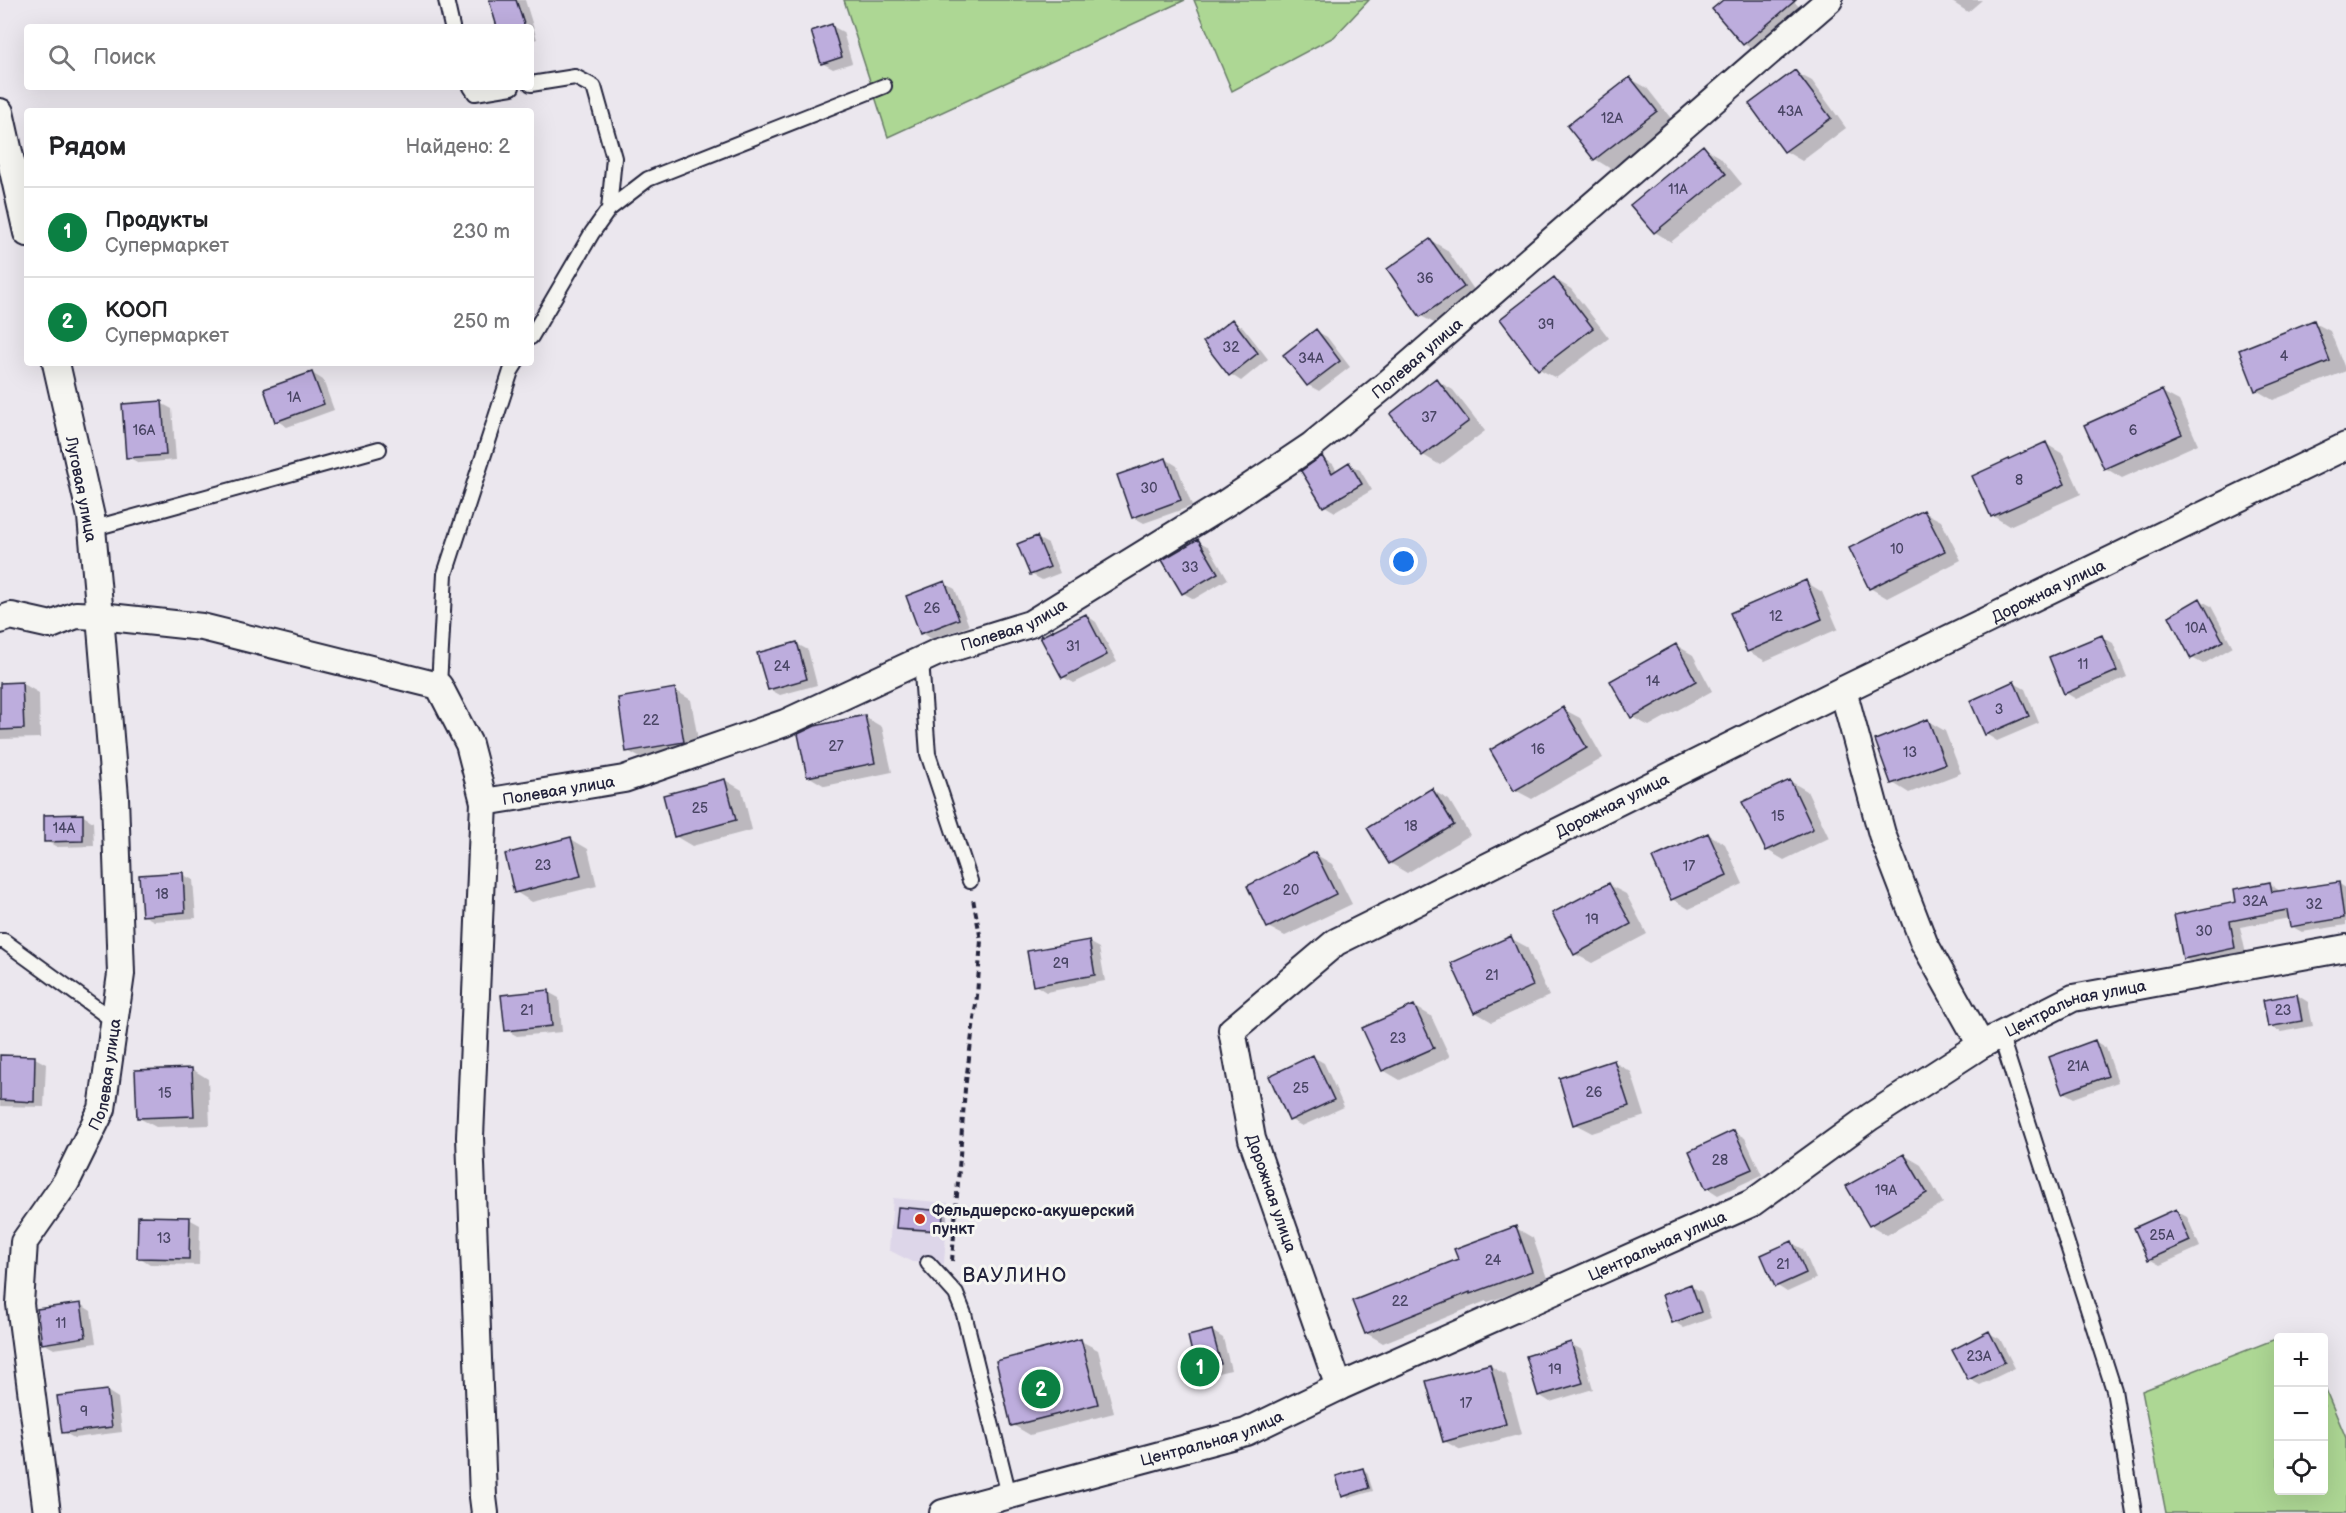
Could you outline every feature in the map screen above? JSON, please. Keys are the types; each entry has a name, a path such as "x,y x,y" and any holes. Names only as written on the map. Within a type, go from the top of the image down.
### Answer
{"street":[{"name":"Полевая улица","path":"439,686 469,744 484,802 624,779 785,723 936,653 1029,624 1226,503 1311,446 1388,383 1829,0"},
{"path":"0,112 24,219"},
{"name":"Луговая улица","path":"57,366 92,529 100,616"},
{"name":"Дорожная улица","path":"1339,1387 1252,1139 1232,1030 1336,942 1843,690 2346,446"},
{"path":"0,620 11,616 51,625 76,615 202,627 439,686"},
{"name":"Полевая улица","path":"47,1513 10,1303 24,1242 66,1182 102,1109 121,974 116,808 100,616"},
{"path":"1843,690 1882,834 1924,943 1991,1040"},
{"path":"484,802 470,1137 485,1513"},
{"name":"Центральная улица","path":"951,1512 1246,1432 1339,1387 1752,1203 1870,1117 1991,1040 2073,998 2346,948"}],"lane":[{"path":"446,0 451,24"},
{"path":"534,84 574,77 594,87 614,158 609,209"},
{"path":"534,332 592,233 609,209 648,179 884,86"},
{"path":"473,90 475,93 494,90"},
{"path":"439,686 445,574 507,382 515,366"},
{"path":"92,529 379,449"},
{"path":"921,660 928,754 970,881"},
{"path":"0,941 4,941 114,1021"},
{"path":"1991,1040 2114,1390 2134,1513"},
{"path":"928,1263 956,1294 964,1314 1009,1495"}],"path":[{"path":"956,1294 952,1270 955,1199 981,940 970,881"}],"shaded area":[{"path":"893,1198 948,1203 944,1264 912,1262 889,1250"}],"green space":[{"path":"844,0 1185,0 888,137"},
{"path":"1194,0 1369,0 1334,37 1232,91"},
{"path":"2274,1340 2274,1495 2328,1495 2328,1395 2346,1438 2346,1513 2166,1513 2142,1391"}],"building":[{"path":"489,0 516,0 524,24 496,24"},
{"path":"1723,0 1796,0 1743,45 1712,9"},
{"path":"832,24 842,57 821,64 811,31"},
{"path":"1795,70 1831,118 1784,152 1749,104"},
{"path":"1630,77 1657,111 1594,160 1567,126"},
{"path":"1703,145 1726,174 1654,233 1630,205"},
{"path":"1430,239 1464,287 1420,317 1387,269"},
{"path":"1554,277 1593,328 1538,370 1500,319"},
{"path":"1232,319 1258,353 1229,376 1203,342"},
{"path":"2314,320 2330,361 2255,391 2239,350"},
{"path":"1316,329 1340,361 1307,386 1283,355"},
{"path":"312,372 324,404 275,422 264,389"},
{"path":"1436,378 1469,421 1422,456 1390,414"},
{"path":"2162,390 2182,434 2104,469 2084,425"},
{"path":"162,401 166,455 126,458 122,404"},
{"path":"2046,442 2065,484 1991,517 1972,476"},
{"path":"1322,456 1332,473 1349,462 1362,484 1323,507 1301,471"},
{"path":"1166,458 1181,500 1132,518 1117,475"},
{"path":"1924,510 1945,551 1869,589 1849,548"},
{"path":"1037,536 1050,567 1030,575 1017,544"},
{"path":"1198,539 1218,573 1182,594 1162,560"},
{"path":"1806,580 1822,619 1747,652 1730,613"},
{"path":"945,581 959,619 920,634 906,596"},
{"path":"2200,598 2223,641 2191,659 2169,616"},
{"path":"1086,614 1107,655 1062,678 1040,637"},
{"path":"2102,635 2117,671 2064,694 2049,657"},
{"path":"797,642 807,679 768,690 757,653"},
{"path":"1676,644 1696,681 1631,718 1610,681"},
{"path":"2014,681 2029,716 1985,735 1970,701"},
{"path":"22,682 24,729 0,730 0,683"},
{"path":"675,688 684,742 626,752 618,698"},
{"path":"1563,707 1587,748 1514,791 1490,750"},
{"path":"865,715 875,763 807,777 798,734 815,726"},
{"path":"1928,719 1945,764 1891,784 1875,740"},
{"path":"725,779 736,820 674,837 663,795"},
{"path":"1790,780 1813,829 1766,851 1742,802"},
{"path":"1432,788 1454,825 1389,864 1367,828"},
{"path":"83,814 83,841 44,842 44,815"},
{"path":"1708,833 1727,875 1671,900 1652,858"},
{"path":"571,837 581,876 514,893 505,854"},
{"path":"1315,852 1336,894 1267,928 1247,886"},
{"path":"183,872 185,912 142,916 139,875"},
{"path":"2270,882 2272,892 2339,882 2344,918 2290,927 2287,910 2230,921 2235,948 2183,959 2174,915 2236,902 2234,889"},
{"path":"1609,883 1631,924 1574,955 1552,913"},
{"path":"1511,936 1533,986 1474,1013 1451,963"},
{"path":"1089,940 1095,975 1033,986 1027,951"},
{"path":"549,990 552,1026 505,1031 501,995"},
{"path":"2297,994 2302,1021 2268,1027 2263,1000"},
{"path":"1414,1005 1434,1048 1382,1071 1362,1028"},
{"path":"2095,1040 2108,1076 2062,1093 2049,1057"},
{"path":"0,1055 35,1056 34,1102 0,1100"},
{"path":"1313,1055 1334,1100 1289,1121 1269,1076"},
{"path":"1614,1060 1629,1106 1573,1125 1559,1078"},
{"path":"192,1068 194,1116 137,1118 135,1070"},
{"path":"1734,1130 1752,1169 1706,1189 1689,1151"},
{"path":"1904,1154 1927,1193 1869,1226 1846,1186"},
{"name":"Фельдшерско-акушерский пункт","path":"898,1207 943,1211 942,1231 896,1228"},
{"path":"2176,1209 2190,1241 2148,1260 2134,1228"},
{"path":"138,1216 190,1217 189,1259 137,1258"},
{"path":"1516,1226 1532,1271 1470,1294 1470,1292 1365,1334 1352,1301 1458,1259 1454,1249"},
{"path":"1792,1241 1806,1273 1775,1287 1761,1255"},
{"path":"1691,1284 1701,1312 1672,1323 1662,1295"},
{"path":"81,1303 86,1337 42,1344 37,1309"},
{"path":"1212,1330 1221,1364 1196,1370 1188,1336"},
{"path":"1989,1331 2005,1362 1968,1380 1952,1350"},
{"path":"1081,1339 1098,1404 1011,1426 996,1361"},
{"path":"1571,1342 1583,1383 1538,1396 1526,1356"},
{"path":"1490,1364 1506,1424 1443,1442 1426,1381"},
{"path":"107,1390 112,1427 62,1433 57,1396"},
{"path":"1363,1468 1369,1488 1342,1497 1336,1476"}],"place":[{"name":"Фельдшерско-акушерский пункт","path":"920,1219"},
{"name":"Продукты","path":"1200,1367"},
{"name":"КООП","path":"1041,1389"}],"district":[{"name":"ВАУЛИНО","path":"1015,1275"}]}
